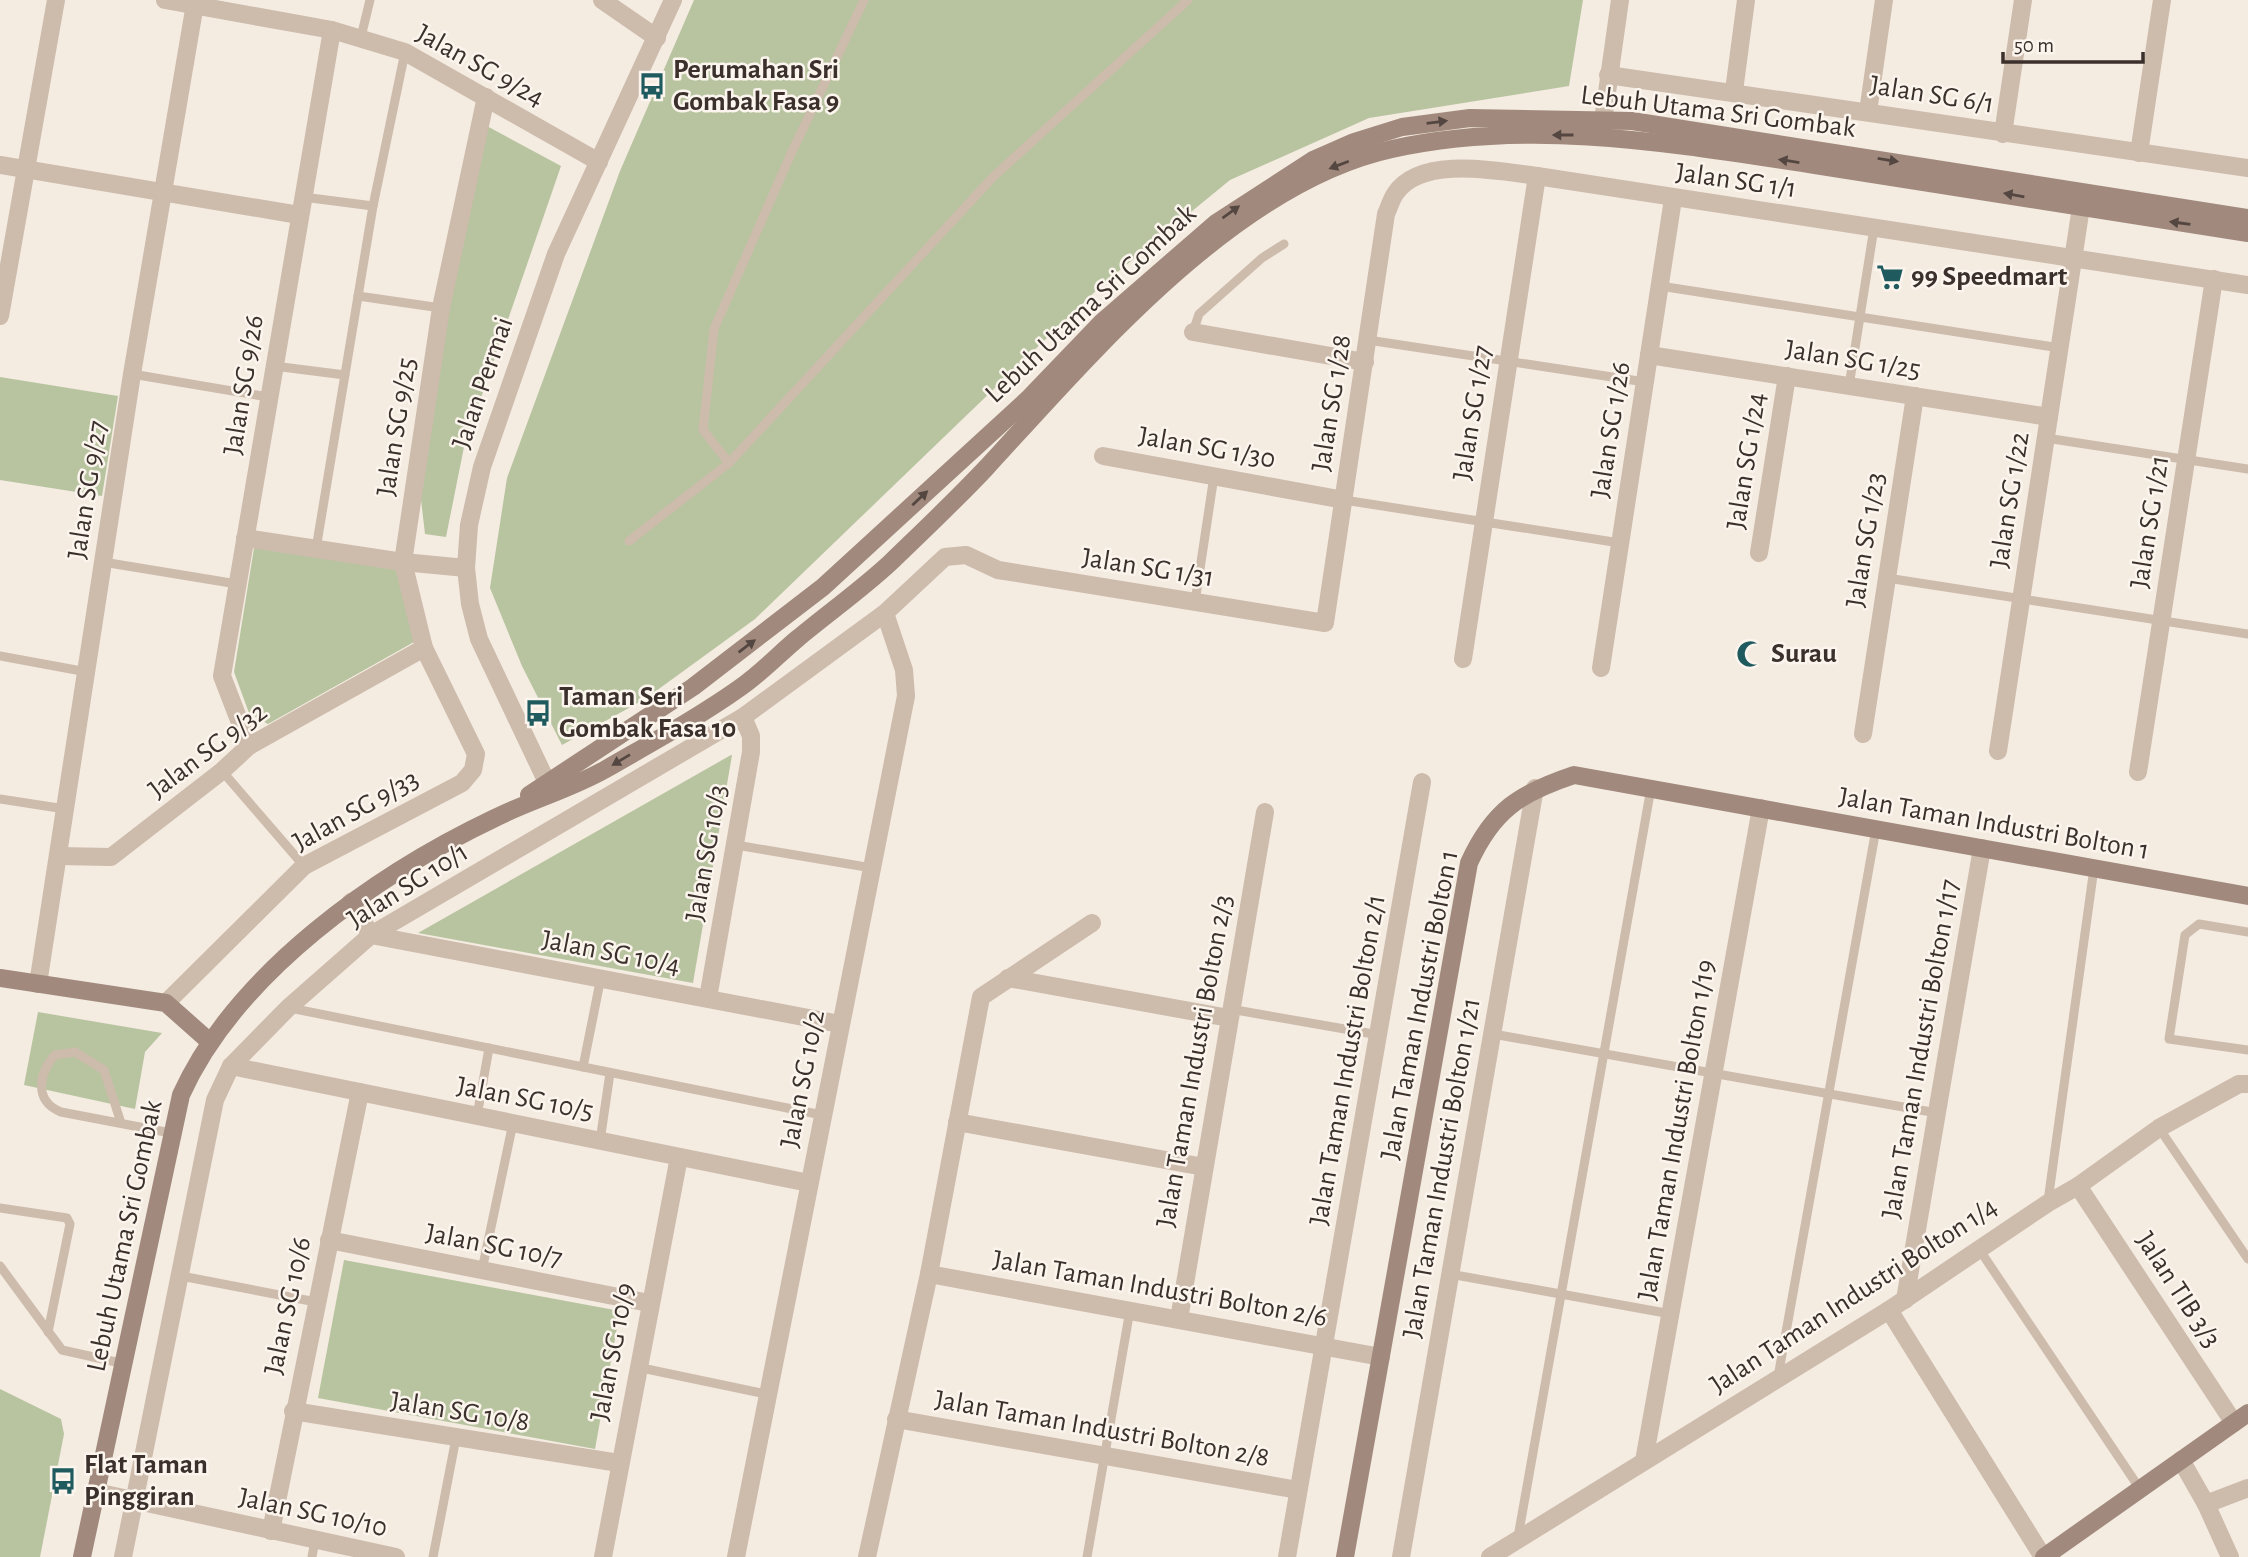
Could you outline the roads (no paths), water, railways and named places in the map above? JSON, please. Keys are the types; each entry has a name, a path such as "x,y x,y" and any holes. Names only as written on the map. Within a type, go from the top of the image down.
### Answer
{"street":[{"path":"0,316 56,0"},
{"path":"602,0 657,38"},
{"name":"Jalan Permai","path":"550,788 479,639 470,604 466,568 469,525 482,467 506,392 556,254 673,0"},
{"path":"1602,127 1620,0"},
{"path":"1734,91 1746,0"},
{"path":"1868,111 1884,0"},
{"path":"2004,134 2023,0"},
{"path":"2139,153 2162,0"},
{"name":"Jalan SG 9/24","path":"179,1 332,30 405,52 599,162"},
{"name":"Jalan SG 9/27","path":"38,984 132,374 164,192 179,1"},
{"name":"Jalan SG 9/26","path":"249,746 222,676 332,30"},
{"name":"Jalan SG 6/1","path":"1608,75 1734,91 2004,134 2248,168"},
{"name":"Jalan SG 9/25","path":"476,754 424,648 403,562 441,308 486,97"},
{"name":"Lebuh Utama Sri Gombak","path":"82,1557 125,1364 171,1133 181,1095 210,1042 262,982 351,902 393,873 550,788 693,687 824,587 1028,399 1102,322 1174,256 1247,200 1313,160 1354,142 1402,127 1470,118 1602,127 2082,199 2248,218"},
{"name":"Lebuh Utama Sri Gombak","path":"550,788 599,773 743,686 885,567 980,475 1103,343 1161,288 1207,248 1282,196 1326,171 1395,148 1470,137 1602,127"},
{"path":"0,165 164,192 300,206"},
{"name":"Jalan SG 1/1","path":"1396,192 1413,179 1437,169 1487,170 2248,285"},
{"name":"Jalan SG 1/27","path":"1463,659 1537,176"},
{"name":"Jalan SG 1/28","path":"1325,623 1386,214 1396,192"},
{"name":"Jalan SG 1/26","path":"1601,668 1673,199"},
{"path":"2074,258 2082,199"},
{"name":"Lebuh Utama Sri Gombak","path":"2082,199 2248,233"},
{"name":"Jalan SG 1/22","path":"1998,751 2074,258"},
{"name":"Jalan SG 1/21","path":"2138,772 2214,279"},
{"path":"1194,332 1365,362"},
{"name":"Jalan SG 1/25","path":"1649,355 2049,417"},
{"name":"Jalan SG 1/24","path":"1759,553 1787,376"},
{"name":"Jalan SG 1/23","path":"1863,734 1915,396"},
{"name":"Jalan SG 1/30","path":"1103,456 1344,500"},
{"path":"245,538 403,562 466,568"},
{"name":"Jalan SG 1/31","path":"966,555 998,570 1325,623"},
{"name":"Jalan SG 10/1","path":"122,1557 136,1501 215,1100 231,1066 288,1008 371,935 743,717 885,613 945,557 966,555"},
{"name":"Jalan SG 10/2","path":"736,1557 907,683 885,613"},
{"name":"Jalan SG 9/32","path":"58,856 111,857 222,771 249,746 424,648"},
{"name":"Jalan SG 10/3","path":"708,998 751,752 751,736 743,717"},
{"name":"Jalan SG 9/33","path":"166,1003 304,866 462,783 472,770 476,754"},
{"name":"Jalan Taman Industri Bolton 1","path":"1345,1557 1469,863 1483,831 1508,807 1535,788 1574,775 2248,896"},
{"name":"Jalan Taman Industri Bolton 2/1","path":"1287,1557 1326,1346 1422,782"},
{"name":"Jalan Taman Industri Bolton 1/21","path":"1401,1557 1535,788"},
{"name":"Jalan Taman Industri Bolton 1/19","path":"1644,1461 1761,808"},
{"name":"Jalan Taman Industri Bolton 2/3","path":"1179,1319 1265,813"},
{"name":"Jalan Taman Industri Bolton 1/17","path":"1905,1300 1982,848"},
{"path":"351,902 371,935"},
{"path":"870,1557 896,1419 929,1274 981,997 1092,923"},
{"name":"Jalan SG 10/4","path":"371,935 840,1024"},
{"path":"0,978 166,1003 210,1042"},
{"path":"1008,978 1229,1014"},
{"name":"Jalan SG 10/5","path":"231,1066 810,1183"},
{"name":"Jalan Taman Industri Bolton 1/4","path":"1490,1557 1905,1300 2048,1203 2078,1186 2159,1128 2239,1084 2248,1084"},
{"name":"Jalan SG 10/6","path":"271,1531 293,1411 360,1092"},
{"path":"957,1122 1204,1167"},
{"name":"Jalan SG 10/9","path":"603,1557 649,1303 679,1157"},
{"name":"Jalan TIB 3/3","path":"2078,1186 2241,1418"},
{"name":"Jalan SG 10/7","path":"329,1240 649,1303"},
{"name":"Jalan Taman Industri Bolton 2/6","path":"929,1274 1381,1356"},
{"path":"1889,1310 2044,1557 2241,1418"},
{"name":"Jalan SG 10/8","path":"293,1411 619,1463"},
{"name":"Jalan Taman Industri Bolton 2/8","path":"896,1419 1298,1490"},
{"path":"2181,1460 2206,1504 2230,1557"},
{"path":"2206,1504 2248,1488"},
{"name":"Jalan SG 10/10","path":"96,1492 271,1531 314,1549 396,1557"}],"lane":[{"path":"361,37 370,0"},
{"path":"729,463 702,430 715,329 790,156 864,0"},
{"path":"629,541 729,463 993,177 1188,0"},
{"path":"316,549 373,206 405,52"},
{"path":"300,206 373,206"},
{"path":"1849,386 1874,228"},
{"path":"1194,332 1199,314 1262,258 1284,244"},
{"path":"1660,286 2060,348"},
{"path":"358,296 441,308"},
{"path":"1368,340 1645,382"},
{"path":"274,366 345,375"},
{"path":"132,374 268,397"},
{"path":"2046,438 2248,469"},
{"path":"1195,602 1214,476"},
{"path":"1344,500 1620,543"},
{"path":"103,562 237,584"},
{"path":"1886,578 2248,634"},
{"path":"0,656 87,672"},
{"path":"222,771 304,866"},
{"path":"1517,1542 1651,788"},
{"path":"0,799 65,809"},
{"path":"1778,1377 1876,829"},
{"path":"736,845 872,868"},
{"path":"2048,1203 2094,868"},
{"path":"2248,932 2199,924 2185,935 2169,1039 2248,1050"},
{"path":"583,1067 601,977"},
{"path":"288,1008 822,1115"},
{"path":"1229,1014 1379,1035"},
{"path":"1493,1034 1937,1113"},
{"path":"477,1116 489,1048"},
{"path":"121,1123 104,1070 75,1052 55,1055 41,1082 41,1092 50,1107 121,1123 171,1133"},
{"path":"600,1141 610,1073"},
{"path":"482,1270 513,1123"},
{"path":"2159,1128 2248,1259"},
{"path":"0,1208 67,1218 70,1224 48,1332"},
{"path":"1979,1250 2140,1489"},
{"path":"0,1266 62,1350 125,1364"},
{"path":"1450,1274 1671,1314"},
{"path":"181,1276 316,1302"},
{"path":"1087,1557 1130,1310"},
{"path":"637,1367 766,1394"},
{"path":"433,1557 456,1438"}],"place":[{"name":"Perumahan Sri Gombak Fasa 9","path":"652,86"},
{"name":"99 Speedmart","path":"1890,277"},
{"name":"Surau","path":"1750,654"},
{"name":"Taman Seri Gombak Fasa 10","path":"538,713"},
{"name":"Flat Taman Pinggiran","path":"63,1481"}]}
